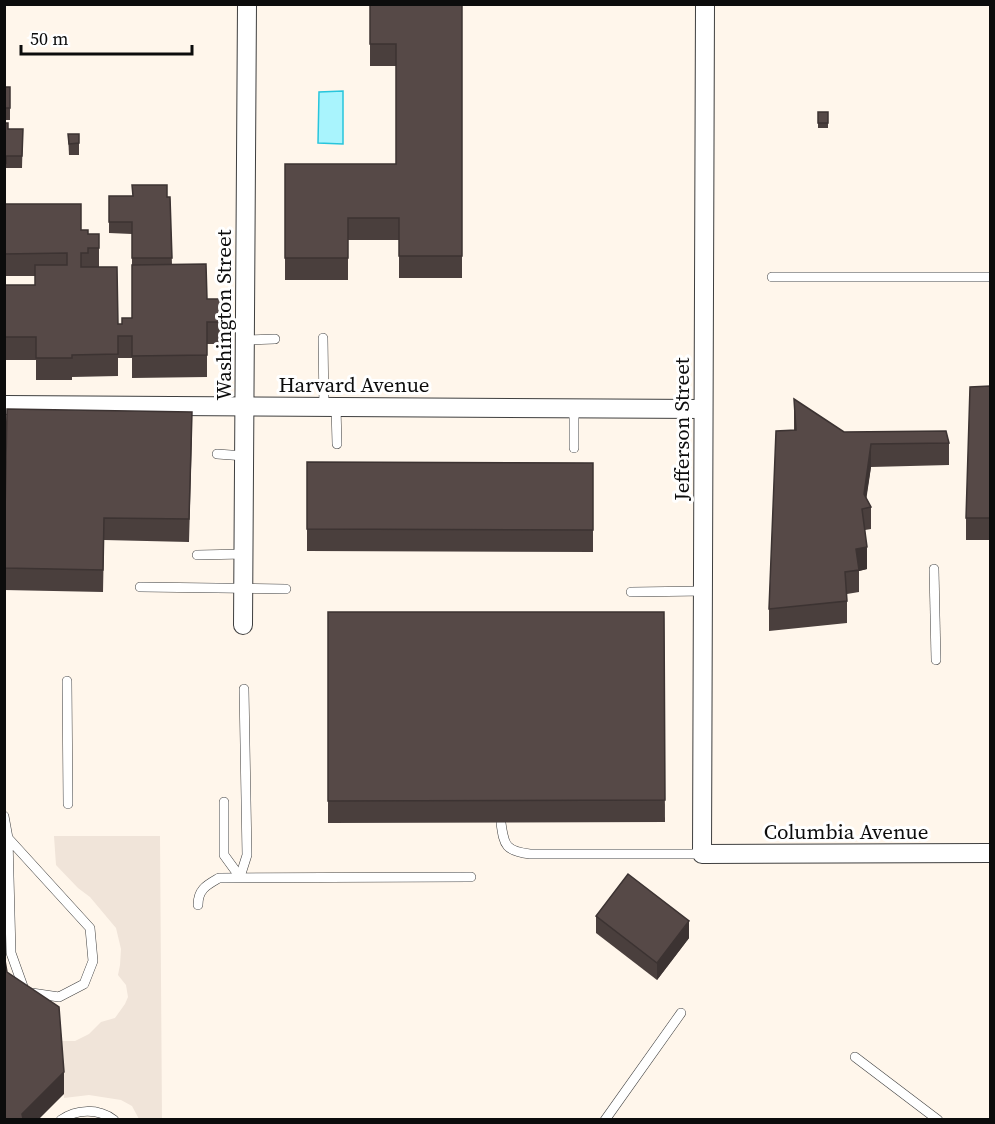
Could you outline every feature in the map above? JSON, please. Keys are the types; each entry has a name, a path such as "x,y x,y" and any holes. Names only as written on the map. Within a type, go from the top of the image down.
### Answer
{"street":[{"name":"Washington Street","path":"243,625 247,4"},
{"name":"Jefferson Street","path":"702,854 705,4"},
{"name":"Harvard Avenue","path":"4,405 704,409"},
{"name":"Columbia Avenue","path":"702,854 990,853"}],"lane":[{"path":"772,277 990,278"},
{"path":"323,338 330,407 337,444"},
{"path":"245,340 275,339"},
{"path":"574,407 574,448"},
{"path":"218,454 244,456"},
{"path":"197,555 244,554"},
{"path":"934,569 936,660"},
{"path":"140,586 286,589"},
{"path":"631,592 703,591"},
{"path":"67,681 68,804"},
{"path":"240,877 247,855 244,689"},
{"path":"224,802 224,855 240,877"},
{"path":"4,816 8,838 11,953 25,992 59,997 84,984 93,960 90,928 8,838"},
{"path":"501,823 504,840 508,847 530,854 702,854"},
{"path":"198,905 198,898 205,885 219,878 471,877"},
{"path":"605,1119 681,1013"},
{"path":"855,1057 938,1119"},
{"path":"61,1119 78,1112 94,1111 114,1119"}],"shaded area":[{"path":"54,836 160,836 162,1119 139,1119 132,1106 121,1100 89,1095 64,1098 60,1041 75,1041 89,1034 101,1022 115,1018 128,997 126,985 118,975 121,949 116,928 90,897 56,865"}],"water":[{"path":"343,91 343,144 318,143 319,92"}],"building":[{"path":"370,4 462,4 462,256 399,256 399,218 348,218 348,258 285,258 285,164 396,164 396,44 370,44"},
{"path":"4,87 10,87 10,108 4,108"},
{"path":"818,112 828,112 828,123 818,123"},
{"path":"4,123 8,123 8,129 23,129 22,156 6,156 6,163 4,162"},
{"path":"68,134 79,134 79,143 69,144"},
{"path":"132,185 167,185 167,197 170,197 172,258 132,258 132,222 109,222 109,196 133,196"},
{"path":"4,204 81,204 81,230 88,230 88,234 99,234 99,248 88,248 88,253 81,253 81,267 117,267 118,324 122,324 122,318 132,318 132,265 206,264 207,299 222,299 223,322 207,322 207,355 132,356 132,336 118,336 118,354 36,358 36,337 4,337 4,285 35,285 35,265 67,265 67,253 4,254"},
{"path":"990,386 990,518 966,518 970,387"},
{"path":"794,399 844,432 946,431 949,443 871,444 864,494 871,507 862,509 867,547 856,549 859,570 845,572 847,601 769,609 776,431 796,430"},
{"path":"7,409 192,412 189,519 104,518 103,570 4,568"},
{"path":"307,462 593,463 593,530 307,529"},
{"path":"328,612 664,612 665,800 328,801"},
{"path":"628,874 689,921 657,963 596,916"},
{"path":"4,954 7,972 59,1007 64,1072 22,1114 23,1119 4,1119"}]}
